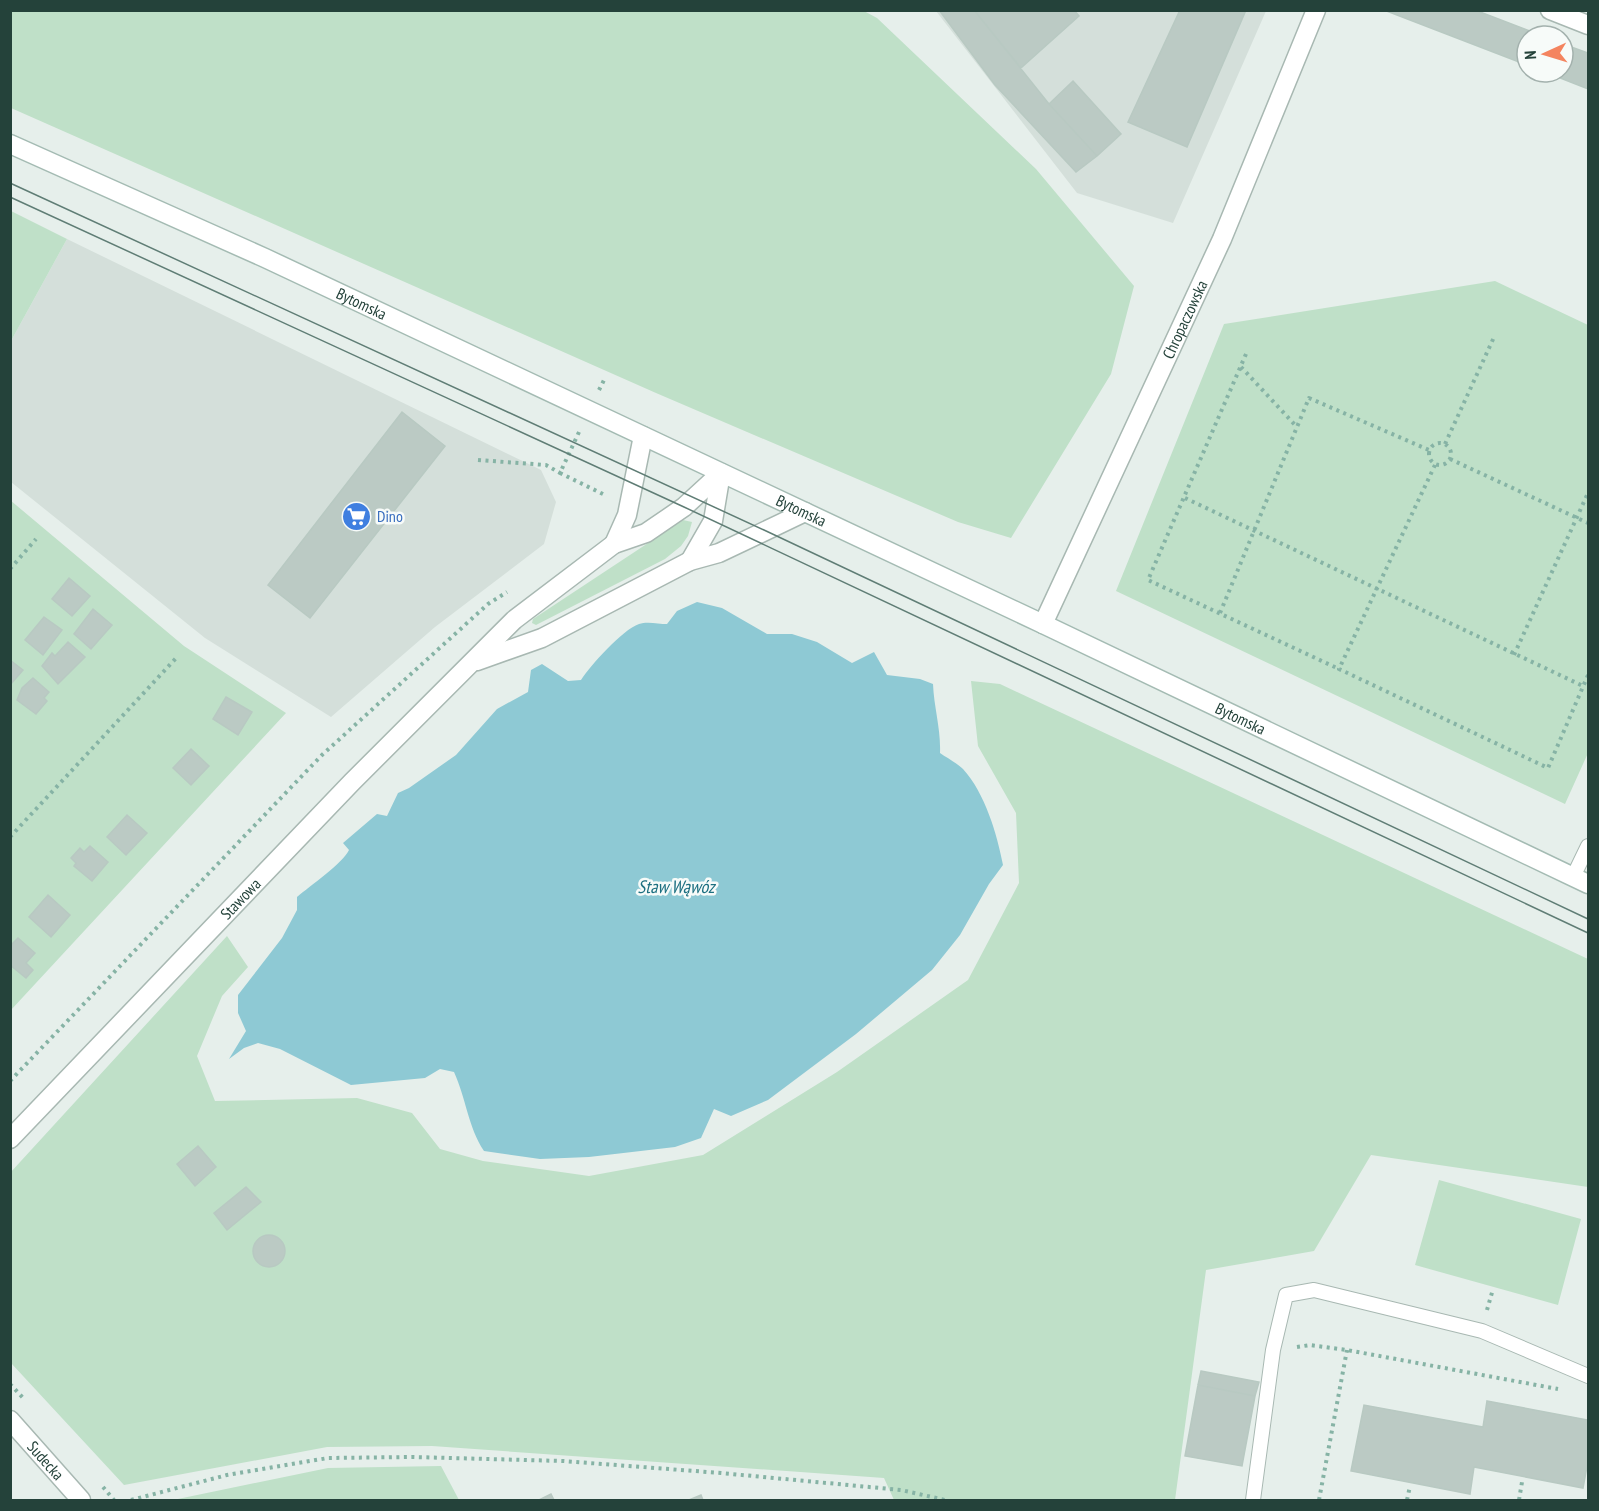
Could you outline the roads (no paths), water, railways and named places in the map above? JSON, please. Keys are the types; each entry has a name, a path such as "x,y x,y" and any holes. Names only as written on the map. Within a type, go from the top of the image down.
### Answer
{"street":[{"name":"Chropaczowska","path":"1043,624 1222,239 1316,10"},
{"path":"1550,10 1588,25"},
{"name":"Bytomska","path":"10,144 265,258 588,412 1043,624 1581,881"},
{"path":"614,544 627,515 643,436"},
{"path":"614,544 646,533 684,507 721,473"},
{"path":"690,561 713,521 721,473"},
{"path":"472,662 542,638 690,561 719,553 805,512"},
{"name":"Stawowa","path":"10,1138 352,782 514,620 614,544"},
{"name":"Sudecka","path":"10,1420 81,1500"}],"lane":[{"path":"1581,881 1588,846"},
{"path":"1253,1500 1273,1350 1286,1295 1314,1290 1482,1331 1588,1376"}],"water":[{"name":"Staw Wąwóz","path":"697,602 722,608 767,634 792,634 817,642 852,663 874,652 887,675 920,679 933,684 940,753 963,769 978,790 994,827 1003,865 989,884 960,935 932,970 856,1034 768,1100 731,1116 714,1109 701,1138 675,1147 589,1157 540,1159 484,1151 474,1132 454,1072 440,1069 425,1078 351,1085 280,1049 258,1043 244,1048 229,1059 246,1031 238,1013 238,995 282,938 297,910 297,897 346,855 349,850 343,843 377,814 387,816 398,793 409,788 456,755 497,709 528,692 531,670 542,664 568,681 581,680 624,633 639,624 667,624 677,611"}],"tram line":[{"path":"10,183 764,530 1588,919"},
{"path":"10,197 684,507 1588,933"}],"place":[{"name":"Dino","path":"356,516"}]}
